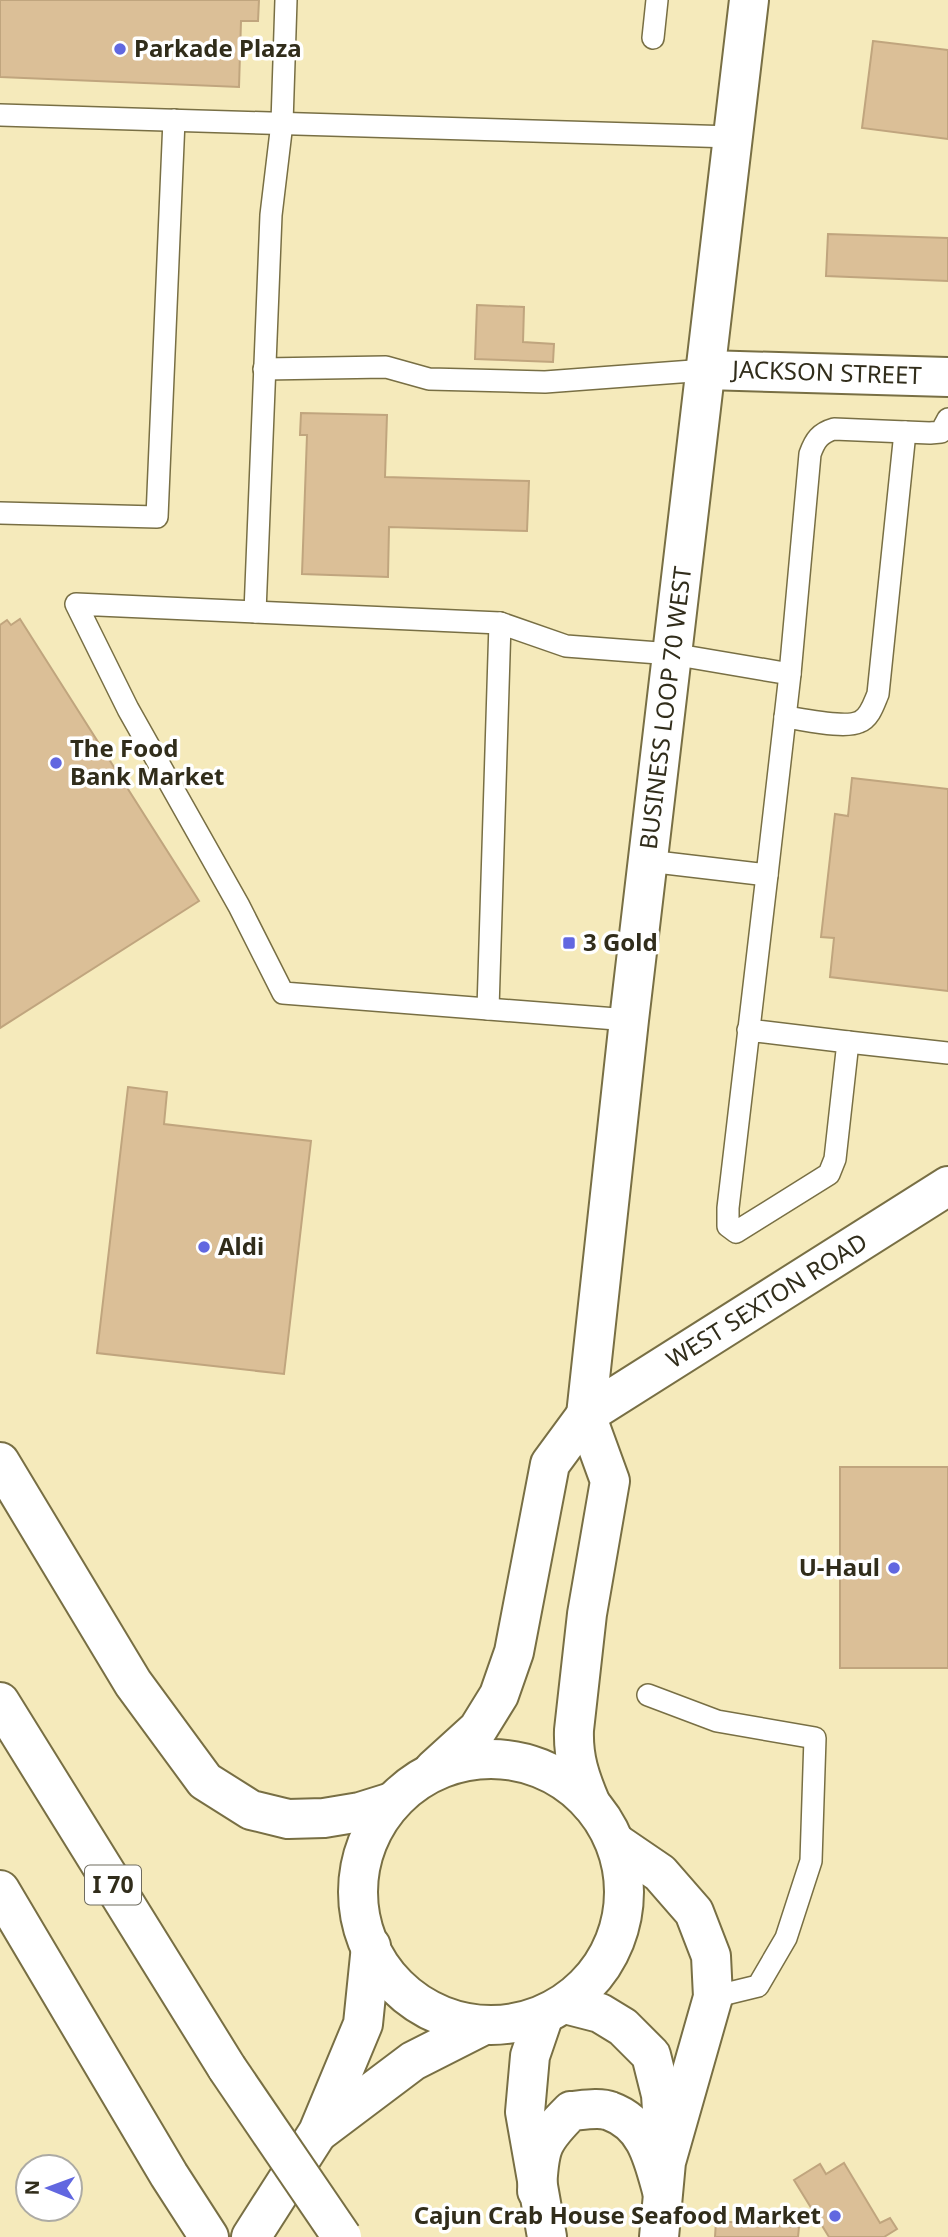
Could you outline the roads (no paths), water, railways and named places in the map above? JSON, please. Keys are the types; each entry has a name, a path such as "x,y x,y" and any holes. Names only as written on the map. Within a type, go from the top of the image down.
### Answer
{"main road":[{"name":"BUSINESS LOOP 70 WEST","path":"591,1804 576,1769 573,1746 587,1614 610,1481 586,1416 629,1020 749,0"},
{"name":"JACKSON STREET","path":"706,370 948,377"},
{"name":"WEST SEXTON ROAD","path":"586,1416 948,1186"},
{"path":"427,1775 470,1760 514,1760 556,1775 591,1804 616,1843 625,1887 619,1932 598,1972 554,2009 514,2024 482,2026 441,2016 404,1994 371,1946 361,1922 358,1879 369,1838 392,1802 478,1729 499,1695 514,1652 550,1464 586,1416"},
{"path":"0,1462 133,1683 205,1781 251,1810 288,1819 324,1818 392,1802"},
{"name":"I 70","path":"0,1702 227,2068 342,2237"},
{"path":"616,1843 660,1873 694,1912 711,1956 713,1997 664,2176"},
{"path":"0,1890 169,2175 209,2237"},
{"path":"251,2237 318,2132 363,2024 371,1946"},
{"path":"554,2009 600,2013 623,2027 651,2055 661,2095 664,2176 659,2237"},
{"path":"547,2237 525,2112 530,2056 554,2009"},
{"path":"318,2132 413,2061 482,2026"},
{"path":"537,2190 538,2159 548,2135 571,2110 609,2110 634,2124 664,2176"}],"lane":[{"path":"255,612 271,215 282,123 286,0"},
{"path":"653,38 657,0"},
{"path":"0,115 733,137"},
{"path":"0,513 157,517 174,120"},
{"path":"264,369 386,368 429,379 545,383 706,370"},
{"path":"848,1042 835,1159 829,1174 736,1232 728,1226 727,1219 790,674 810,454 814,442 825,432 834,429 941,432 948,419"},
{"path":"785,717 846,724 860,722 870,712 878,694 905,432"},
{"path":"629,1020 283,993 212,857 128,709 76,604 500,623 566,646 672,654 790,674"},
{"path":"488,1009 500,623"},
{"path":"648,861 767,875"},
{"path":"748,1030 948,1053"},
{"path":"648,1695 717,1721 815,1738 811,1861 786,1938 758,1986 713,1997"}],"place":[{"name":"Parkade Plaza","path":"120,49"},
{"name":"The Food Bank Market","path":"56,763"},
{"name":"3 Gold","path":"569,943"},
{"name":"Aldi","path":"204,1247"},
{"name":"U-Haul","path":"894,1568"},
{"name":"Cajun Crab House Seafood Market","path":"835,2216"}]}
